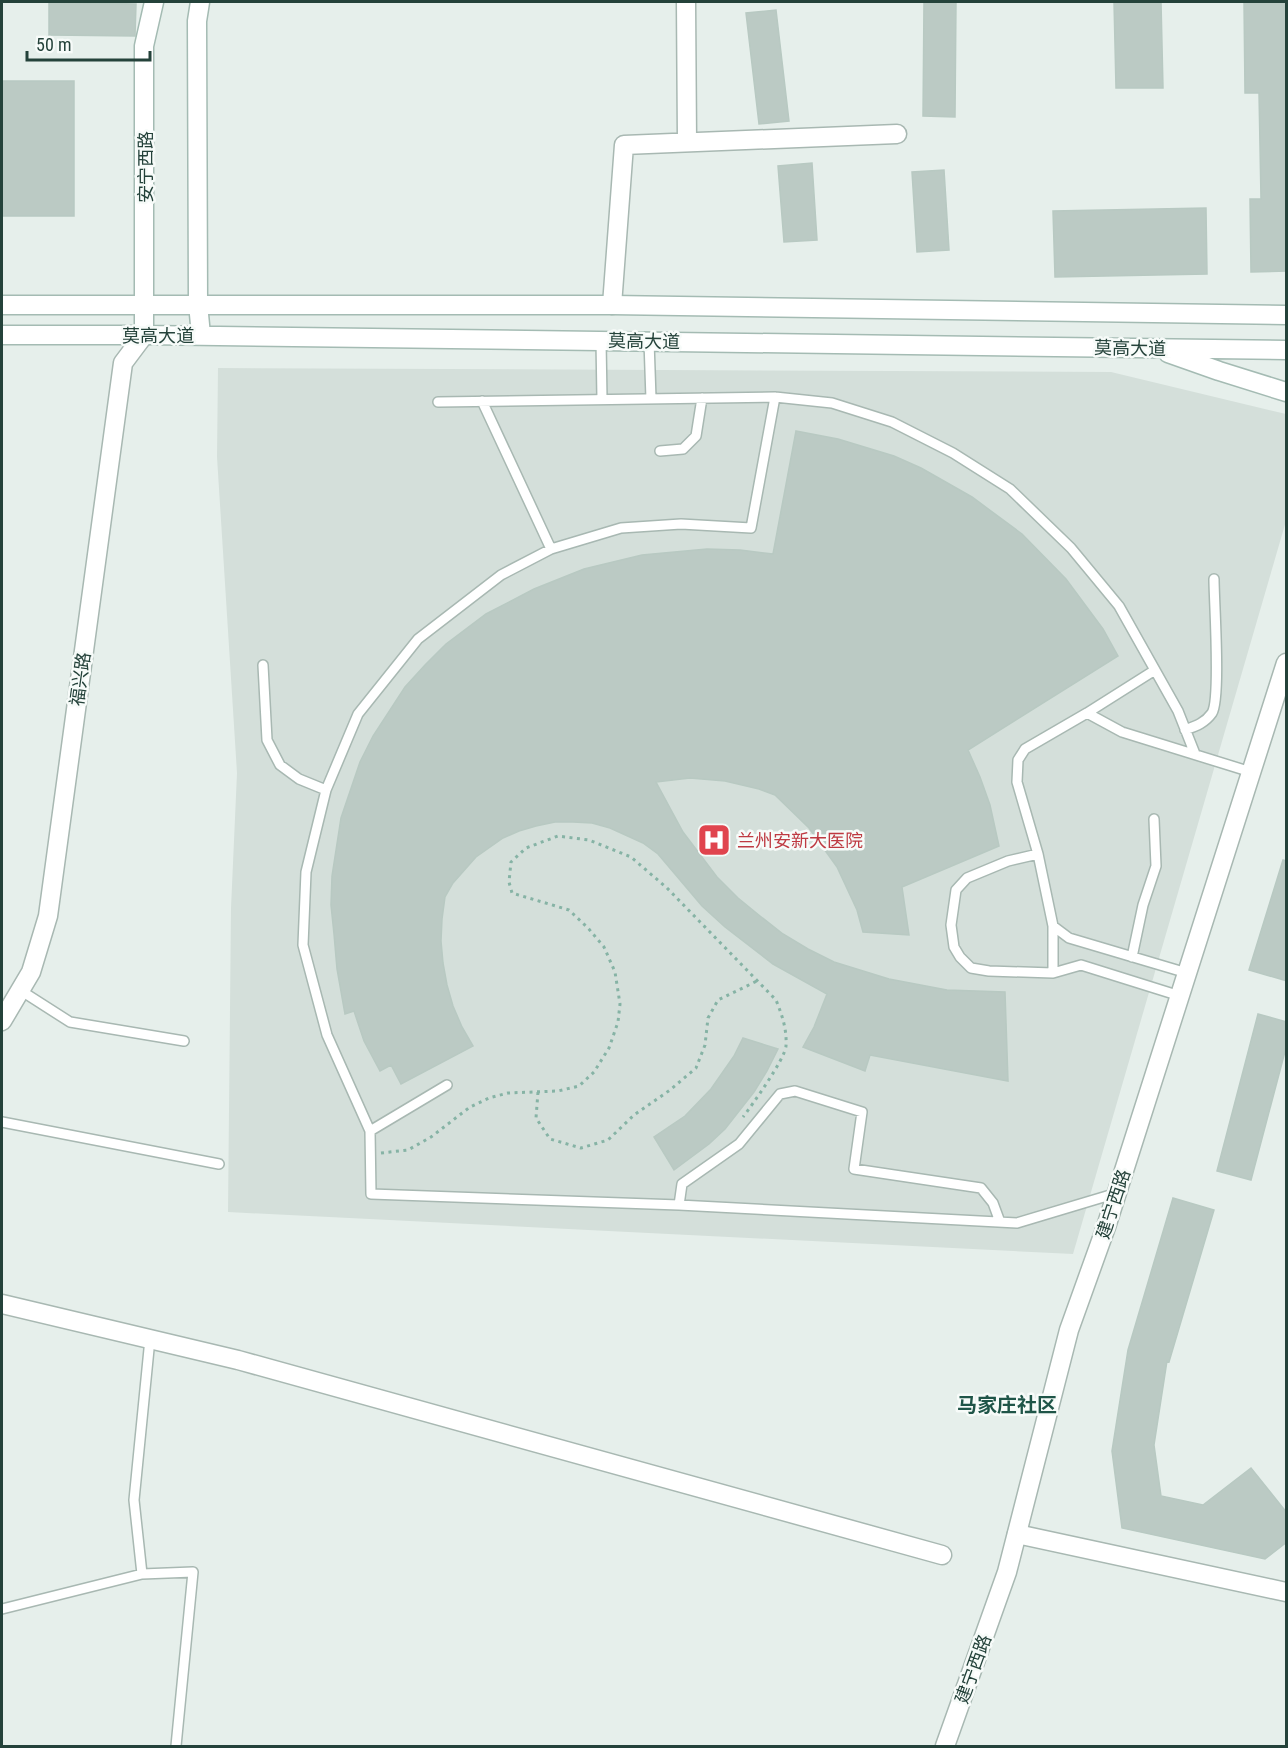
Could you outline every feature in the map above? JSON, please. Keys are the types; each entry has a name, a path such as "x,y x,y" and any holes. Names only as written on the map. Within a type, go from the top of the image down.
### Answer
{"street":[{"name":"安宁西路","path":"144,335 146,304 144,46 154,2"},
{"path":"200,2 197,21 198,304 201,335"},
{"path":"686,2 687,142"},
{"path":"612,305 624,145 897,134"},
{"name":"莫高大道","path":"2,305 612,305 1287,315"},
{"name":"莫高大道","path":"2,335 201,335 1287,350"},
{"name":"福兴路","path":"2,1021 31,972 48,916 123,363 144,335"},
{"path":"1155,348 1287,392"},
{"name":"建宁西路","path":"945,1746 1007,1572 1069,1330 1117,1193 1287,663"},
{"path":"2,1304 238,1360 942,1555"},
{"path":"1017,1534 1287,1592"}],"lane":[{"path":"601,341 602,399"},
{"path":"649,341 651,399"},
{"path":"775,397 751,528 681,524 621,528 551,549 501,575 418,639 358,714 326,790 306,872 303,945 327,1035 369,1131 371,1194 679,1205 1017,1223 1117,1193"},
{"path":"438,402 775,397 832,403 892,423 952,453 1010,489 1071,548 1119,606 1178,711 1195,754"},
{"path":"660,451 683,449 696,436 702,398"},
{"path":"482,401 551,549"},
{"path":"1185,730 1204,722 1213,711 1216,691 1214,579"},
{"path":"263,665 267,740 280,765 299,778 326,790"},
{"path":"1053,973 1053,926 1038,854 1017,782 1018,759 1025,749 1155,670"},
{"path":"1087,713 1122,732 1251,772"},
{"path":"1132,957 1143,905 1156,866 1154,819"},
{"path":"1038,854 1008,861 967,878 956,890 951,925 954,947 960,957 971,968 989,971 1053,973 1081,964 1180,996"},
{"path":"1053,926 1069,938 1187,973"},
{"path":"20,990 70,1022 184,1041"},
{"path":"369,1131 447,1085"},
{"path":"679,1205 682,1185 739,1144 780,1094 795,1091 862,1112 854,1169 981,1188 993,1203 1000,1222"},
{"path":"2,1122 219,1164"},
{"path":"142,1574 134,1500 150,1339"},
{"path":"2,1609 142,1574 193,1572 176,1746"}],"path":[{"path":"370,1154 408,1150 431,1137 470,1107 489,1098 508,1093 558,1091 579,1086 594,1072 609,1048 618,1022 621,1004 615,972 604,947 569,910 512,893 509,882 511,862 526,848 558,836 589,840 631,857 667,888 776,1000 785,1024 786,1048 758,1098 738,1123"},
{"path":"538,1092 536,1118 550,1139 581,1148 608,1140 634,1115 670,1090 696,1068 705,1045 708,1018 718,1000 757,981"}],"shaded area":[{"name":"兰州安新大医院","path":"218,368 1111,372 1286,414 1286,521 1073,1254 228,1212 231,908 237,773 217,457"}],"building":[{"path":"49,2 136,4 135,36 49,35"},
{"path":"924,2 956,2 955,117 923,116"},
{"path":"1114,2 1161,2 1163,88 1116,88"},
{"path":"1244,2 1287,2 1287,271 1251,272 1250,199 1261,199 1259,93 1245,93"},
{"path":"776,10 789,121 759,124 746,13"},
{"path":"2,81 74,81 74,216 2,216"},
{"path":"812,163 817,240 784,242 778,166"},
{"path":"944,170 949,250 917,252 912,172"},
{"path":"1206,208 1207,274 1055,277 1053,211"},
{"path":"796,431 838,439 894,456 921,468 972,497 1022,534 1066,579 1103,629 1118,656 968,750 990,805 999,846 902,887 909,935 863,932 857,910 837,867 809,828 775,795 725,781 690,778 656,782 683,832 717,877 738,898 783,934 834,962 889,979 947,990 1005,992 1008,1081 870,1055 865,1071 803,1047 827,994 773,964 725,927 702,906 658,854 643,843 610,828 592,823 573,822 555,822 536,826 503,838 476,857 453,883 445,897 441,941 447,985 453,1006 473,1046 401,1084 391,1065 380,1071 364,1041 354,1011 345,1014 337,969 331,905 332,876 341,818 360,762 373,736 405,687 446,644 486,614 534,589 584,569 642,555 707,549 773,554"},
{"path":"1283,860 1287,861 1287,981 1249,970"},
{"path":"1258,1014 1287,1022 1287,1044 1251,1180 1217,1171"},
{"path":"743,1038 778,1049 754,1092 725,1129 674,1170 654,1137 685,1116 711,1089 734,1056"},
{"path":"1173,1198 1214,1210 1169,1362 1167,1361 1154,1445 1161,1496 1203,1505 1251,1468 1287,1513 1287,1542 1265,1559 1122,1528 1112,1451 1128,1350"}],"place":[{"name":"兰州安新大医院","path":"714,840"}],"district":[{"name":"马家庄社区","path":"1007,1405"}]}
